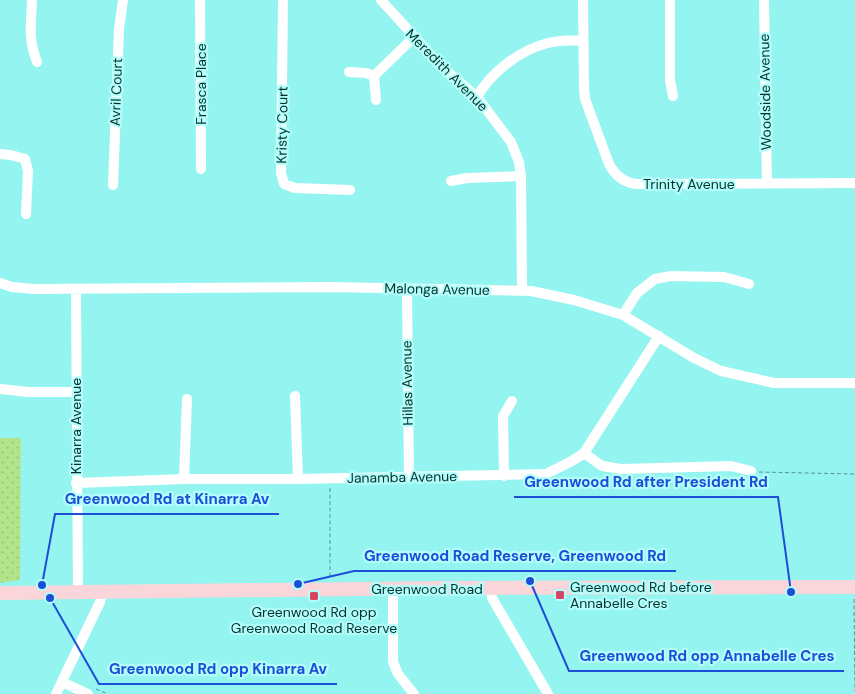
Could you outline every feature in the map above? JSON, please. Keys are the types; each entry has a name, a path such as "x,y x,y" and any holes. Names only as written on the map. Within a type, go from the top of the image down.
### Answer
{"street":[{"path":"32,0 30,38 31,48 37,62"},
{"name":"Avril Court","path":"113,185 119,29 123,0"},
{"name":"Frasca Place","path":"200,0 201,169"},
{"name":"Kristy Court","path":"283,0 281,173 284,184 295,188 350,190"},
{"name":"Meredith Avenue","path":"381,0 442,67 477,96 511,142 522,176 522,290"},
{"name":"Trinity Avenue","path":"583,0 585,98 609,164 618,176 637,184 855,183"},
{"path":"670,0 670,80 673,96"},
{"name":"Woodside Avenue","path":"764,0 767,184"},
{"path":"374,76 414,37"},
{"path":"477,96 495,74 525,52 547,43 583,40"},
{"path":"349,72 366,73 374,76"},
{"path":"374,76 376,100"},
{"path":"0,154 25,159 28,171 26,214"},
{"path":"451,181 467,178 522,176"},
{"path":"623,315 637,293 656,279 671,276 724,277 749,284"},
{"name":"Malonga Avenue","path":"0,283 22,289 331,286 522,290 574,300 623,315 721,371 774,383 855,383"},
{"name":"Kinarra Avenue","path":"76,289 78,593"},
{"name":"Hillas Avenue","path":"407,289 409,477"},
{"name":"Janamba Avenue","path":"76,482 546,474 572,461 584,452 659,336"},
{"path":"0,389 28,392 77,392"},
{"path":"295,396 298,479"},
{"path":"184,479 187,399"},
{"path":"504,476 503,416 512,401"},
{"path":"584,452 602,466 621,469 731,466 751,472"},
{"path":"491,588 492,598 548,694"},
{"name":"Greenwood Road","path":"0,593 491,588 854,593"},
{"path":"393,589 393,662 398,674 414,694"},
{"path":"56,694 100,602 102,592"},
{"path":"62,682 88,694"}],"path":[{"path":"751,472 855,474"},
{"path":"330,478 330,579"},
{"path":"854,593 855,691"}],"green space":[{"path":"0,438 21,438 20,580 0,583"}],"place":[{"name":"Greenwood Rd opp Annabelle Cres","path":"530,581"},
{"name":"Greenwood Road Reserve, Greenwood Rd","path":"298,584"},
{"name":"Greenwood Rd at Kinarra Av","path":"42,585"},
{"name":"Greenwood Rd after President Rd","path":"791,592"},
{"name":"Greenwood Rd before Annabelle Cres","path":"560,595"},
{"name":"Greenwood Rd opp Greenwood Road Reserve","path":"314,596"},
{"name":"Greenwood Rd opp Kinarra Av","path":"50,598"}]}
